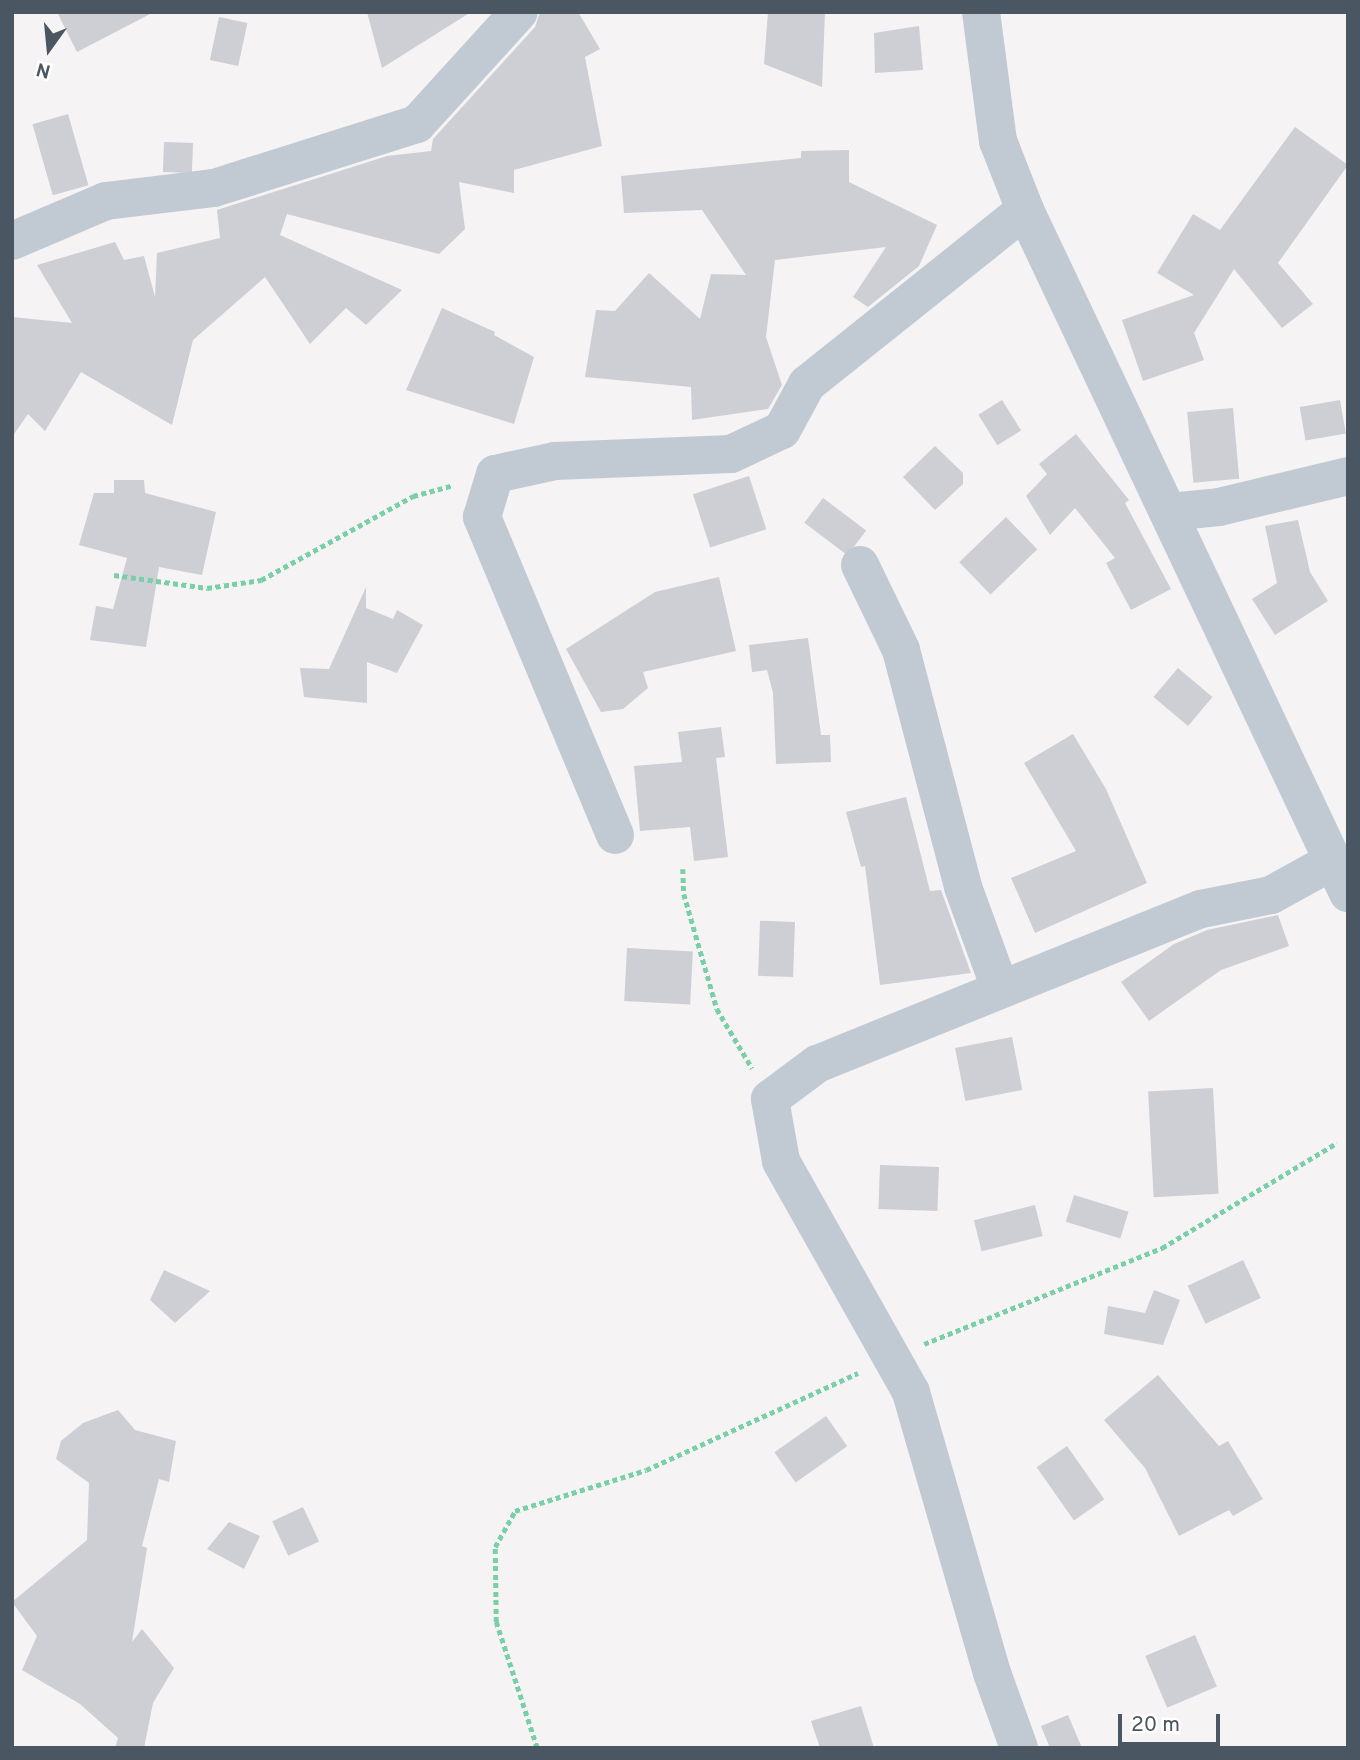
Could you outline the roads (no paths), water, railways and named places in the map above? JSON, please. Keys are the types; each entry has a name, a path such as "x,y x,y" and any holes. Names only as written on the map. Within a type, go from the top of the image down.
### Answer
{"street":[{"path":"12,241 106,201 214,188 417,124 519,12"},
{"path":"981,12 998,141 1025,210 1339,878 1201,909 817,1064 770,1099 781,1161 911,1392 992,1673 1019,1748"},
{"path":"615,835 482,517 495,474 555,461 731,454 782,430 807,384 1025,210"},
{"path":"1169,512 1219,506 1348,476"},
{"path":"860,565 901,650 963,887 1000,988"}]}
